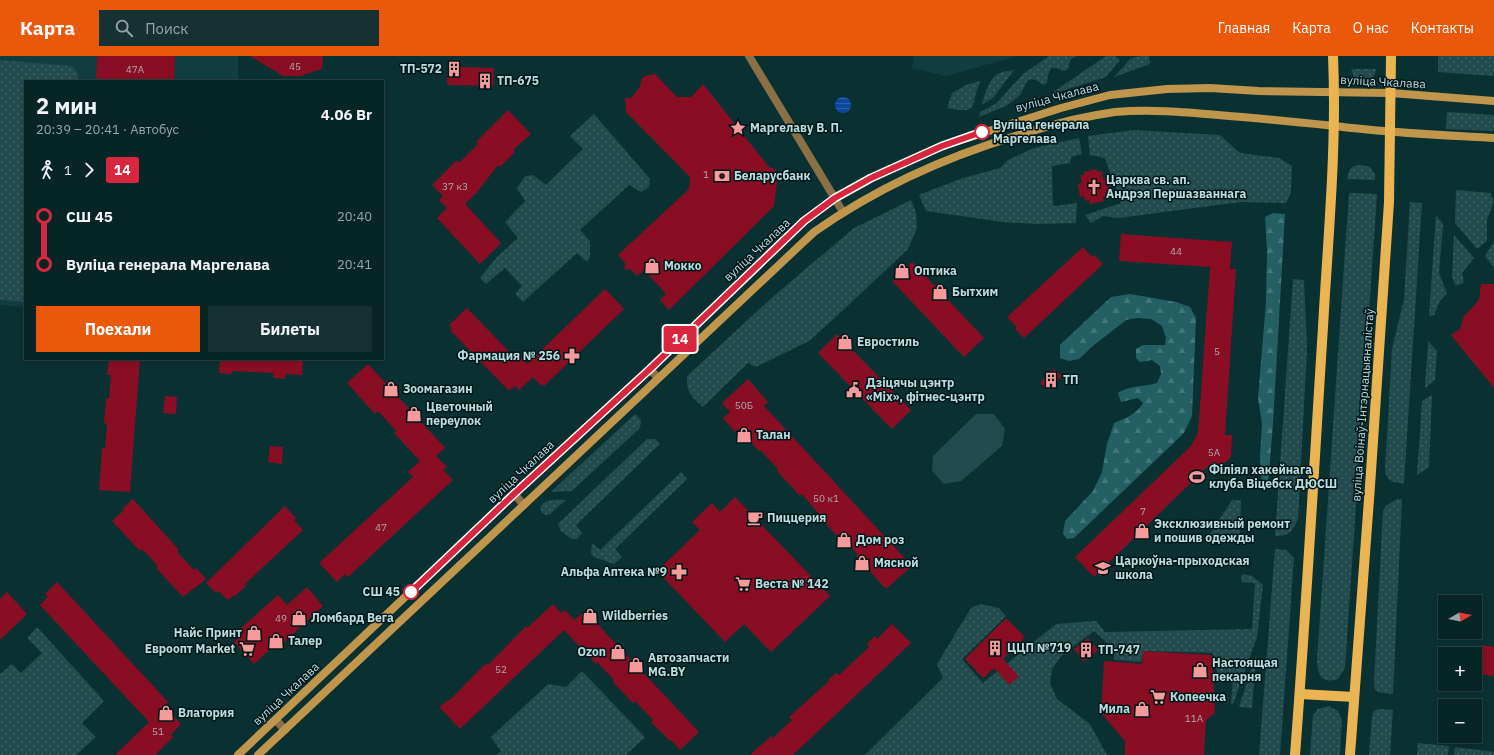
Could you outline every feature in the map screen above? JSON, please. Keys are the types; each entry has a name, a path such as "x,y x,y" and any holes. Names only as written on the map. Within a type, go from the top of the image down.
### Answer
{"main road":[{"path":"1295,755 1310,544 1334,126 1334,56"},
{"name":"вуліца Воінаў-Інтэрнацыяналістаў","path":"1350,755 1389,210 1391,56"},
{"name":"вуліца Чкалава","path":"243,753 514,494 650,369 804,221 835,198 871,178 942,146 1061,108 1110,95 1167,89 1391,93 1494,101"},
{"name":"вуліца Чкалава","path":"258,755 814,232 843,212 879,192 937,164 1000,140 1064,121 1115,112 1176,111 1278,120 1391,133 1494,138"},
{"path":"1300,694 1354,697"}],"street":[{"path":"749,56 843,212"},
{"path":"679,340 688,350"},
{"path":"650,369 658,378"},
{"path":"514,494 524,505"},
{"path":"276,720 285,730"}],"shaded area":[{"path":"0,56 238,56 238,80 24,80 24,307 0,305"},
{"path":"914,56 1017,56 946,76 912,68"},
{"path":"1049,56 1078,56 1070,60 1069,68 1065,71 1051,68 1047,83 1043,85 1036,80 1030,79 1026,83 1020,95 1014,100 1005,106 979,117 980,112 997,103 1023,74"},
{"path":"1106,56 1115,56 1120,60 1106,77 1049,95"},
{"path":"1149,56 1150,64 1114,77 1131,58"},
{"path":"1438,56 1494,56 1494,76 1438,72"},
{"path":"0,60 72,66 78,74 77,80 24,80 24,302 0,300"},
{"path":"1351,69 1376,69 1373,77 1367,82 1355,79"},
{"path":"1014,70 994,97 982,105 987,88 992,79 1001,72"},
{"path":"981,81 977,89 973,106 970,109 958,110 947,108 952,93 968,84"},
{"path":"1447,112 1494,115 1494,131 1446,129"},
{"path":"594,114 650,179 649,187 641,192 629,185 580,230 590,241 590,257 587,262 577,253 523,302 515,294 522,286 505,268 486,284 480,278 497,257 518,238 505,222 525,201 517,188 525,176 533,175 546,185 583,149 570,136"},
{"path":"1134,130 1220,135 1240,153 1279,158 1292,166 1291,192 1286,203 1241,202 1118,218 1103,216 1091,223 1085,215 1121,203 1105,158 1090,155 1088,136"},
{"path":"1079,138 1082,154 1071,157 1070,163 1052,166 1053,206 1077,203 1076,223 1037,224 1003,222 926,211 919,195 960,179 1000,168 1008,160 1034,148"},
{"path":"1361,165 1370,167 1375,174 1375,180 1347,179 1348,173 1352,167"},
{"path":"1456,190 1490,193 1494,201 1487,220 1487,241 1477,249 1455,223"},
{"path":"1349,193 1377,194 1345,668 1338,679 1328,680 1324,679 1320,674 1317,660"},
{"path":"911,200 916,213 917,228 908,249 809,341 756,367 748,363 703,407 690,394 687,376 776,294 854,228"},
{"path":"1410,202 1422,203 1404,483 1400,483 1389,479 1385,470 1392,349 1404,299"},
{"path":"1436,215 1443,224 1439,273 1447,293 1440,301 1434,315 1429,316"},
{"path":"1454,235 1474,258 1462,273 1464,283 1456,286 1452,277"},
{"path":"1494,242 1494,268 1485,256"},
{"path":"1293,279 1304,280 1307,349 1298,519 1290,532 1284,535 1275,536"},
{"path":"1428,341 1437,351 1435,380 1425,388"},
{"path":"1432,395 1429,467 1417,475 1422,401"},
{"path":"635,414 641,420 640,428 572,491 551,492"},
{"path":"976,414 994,414 1005,429 1002,446 961,481 944,484 932,471 933,456"},
{"path":"647,439 655,439 660,444 576,525 582,533 577,539 572,539 561,531 558,524"},
{"path":"681,472 687,479 615,549 622,557 614,564 594,557 591,554 592,543 600,550"},
{"path":"1397,499 1402,499 1393,694 1381,693 1375,690 1374,683 1383,510 1387,505"},
{"path":"566,500 550,514 546,515 542,513 540,508 547,501"},
{"path":"1232,500 1241,500 1240,537 1206,540"},
{"path":"1275,549 1286,550 1294,558 1280,755 1259,755"},
{"path":"1242,574 1252,576 1263,585 1257,637 1233,704 1231,704 1233,677 1218,676 1213,653 1143,651 1141,662 1114,660 1115,650 1094,631 1062,655 1052,669 1050,683 1057,699 1090,724 1107,755 865,755 943,678 937,664 971,608 980,604 999,608 1006,616 962,659 983,683 1056,624 1096,621 1105,632 1252,629 1255,583 1241,582"},
{"path":"37,627 104,701 82,723 96,737 76,755 0,755 0,674 12,664 21,673 42,653 27,638"},
{"path":"1256,655 1252,708 1239,707"},
{"path":"582,671 645,737 626,755 497,755 501,751 491,737 548,684 566,687"},
{"path":"1329,706 1338,711 1342,720 1340,755 1310,755 1313,715 1318,709"},
{"path":"1378,709 1393,710 1390,755 1369,755 1372,716 1374,711"},
{"path":"1418,743 1449,746 1448,755 1417,755"},
{"path":"1455,747 1494,752 1494,755 1454,755"}],"green space":[{"path":"1273,213 1285,214 1273,424 1268,484 1262,484 1260,456 1262,424 1258,398 1266,302 1267,250 1265,217"},
{"path":"1130,294 1176,302 1190,307 1196,318 1192,416 1184,433 1074,538 1067,539 1063,534 1065,521 1093,491 1102,472 1107,444 1114,423 1134,413 1143,403 1138,398 1121,402 1118,393 1132,387 1157,383 1161,374 1160,366 1152,360 1140,362 1136,358 1136,349 1143,345 1165,345 1166,338 1162,326 1151,319 1137,318 1126,320 1079,359 1069,361 1060,358 1060,345 1111,297"}],"water":[{"path":"843,97 850,102 851,105 846,112 843,113 836,108 835,105 840,98"}],"building":[{"path":"97,56 175,56 174,80 96,80"},
{"path":"250,56 323,56 322,69 300,76 283,76"},
{"path":"448,64 460,64 460,67 494,68 493,86 447,85"},
{"path":"655,74 677,97 691,97 703,84 769,167 776,170 778,175 774,206 669,310 660,300 666,294 657,284 644,270 637,276 630,269 625,270 625,263 618,255 689,189 690,177 626,112 625,98 631,98 640,87 641,80 645,76"},
{"path":"508,110 531,134 513,150 515,152 500,167 498,165 478,191 465,204 501,243 480,264 437,218 447,208 439,200 443,196 432,185 457,160 459,163 478,144 476,142"},
{"name":"Царква св. ап. Андрэя Першазваннага","path":"1097,169 1097,172 1102,171 1103,179 1107,178 1109,191 1105,192 1106,197 1103,197 1104,201 1090,204 1089,200 1085,201 1084,196 1080,197 1078,184 1082,183 1080,175 1084,175 1084,172"},
{"path":"1121,234 1232,242 1230,269 1236,269 1225,435 1232,435 1231,457 1215,471 1209,465 1094,577 1075,557 1191,446 1198,433 1210,267 1119,261"},
{"path":"1083,247 1092,257 1094,255 1103,264 1024,338 1015,329 1017,327 1007,317"},
{"path":"912,262 984,338 964,357 892,281"},
{"path":"1481,284 1494,284 1494,388 1451,335 1460,329 1464,316 1479,300"},
{"path":"605,289 624,309 544,386 542,384 541,386 533,377 519,390 515,386 509,391 450,330 452,328 449,325 467,308 513,356 517,353 527,364"},
{"path":"837,334 911,410 892,429 818,353"},
{"path":"109,360 140,360 130,492 99,490 102,448 105,448 107,424 104,424 106,398 109,399 111,375 107,375"},
{"path":"220,360 303,360 302,375 286,374 285,379 273,378 274,373 232,371 232,374 219,373"},
{"path":"368,364 445,448 436,456 447,467 443,470 453,480 348,577 345,574 337,582 319,563 413,477 408,472 420,461 394,433 396,431 378,411 375,414 347,383"},
{"name":"ТП","path":"1054,369 1062,376 1048,390 1040,383"},
{"path":"748,379 768,402 764,406 912,566 886,589 856,556 857,554 839,534 837,536 817,514 818,513 802,494 800,496 760,450 759,451 738,429 735,432 723,418 730,412 722,403"},
{"path":"165,396 177,397 176,414 163,413"},
{"path":"270,446 283,447 282,464 268,462"},
{"name":"Веста № 142","path":"735,497 830,596 771,652 744,624 725,642 657,571 700,530 692,522 712,503 720,512"},
{"path":"133,499 179,550 177,552 194,570 196,568 206,579 183,597 156,568 158,566 142,549 140,551 112,521"},
{"path":"285,506 296,518 294,520 303,530 245,584 246,586 235,596 234,595 228,600 218,591 216,593 206,583"},
{"path":"57,582 168,702 164,706 181,724 171,735 173,737 155,755 115,755 149,722 40,605 48,597 45,594"},
{"path":"307,587 323,606 280,646 277,643 254,664 234,642 243,634 239,630 278,595 287,605"},
{"path":"7,592 27,614 0,640 0,599"},
{"path":"553,604 561,613 565,610 574,620 585,611 699,732 680,750 651,722 653,720 635,701 633,703 597,662 596,664 564,630 460,729 439,707 448,700 449,701 486,663 488,665 526,626 527,628"},
{"name":"ЦЦП №719","path":"1006,618 1025,637 1003,659 1019,676 1009,685 994,668 983,678 965,659"},
{"path":"892,624 911,643 793,755 750,755 771,736 773,738 792,720 789,717 836,673 839,675 869,647 867,644 875,636 877,639"},
{"name":"ТП-747","path":"1088,638 1098,650 1084,662 1074,649"},
{"path":"1482,645 1494,647 1494,676 1482,674"},
{"name":"Копеечка","path":"1143,651 1212,655 1215,713 1206,720 1204,755 1125,755 1125,741 1101,713 1104,661 1142,664"}],"bus line":[{"name":"14","path":"411,592 514,494 650,369 804,221 835,198 871,178 942,146 982,132"}],"place":[{"name":"ТП-572","path":"454,69"},
{"name":"ТП-675","path":"485,81"},
{"name":"Маргелаву В. П.","path":"738,128"},
{"name":"Вуліца генерала Маргелава","path":"982,132"},
{"name":"Беларусбанк","path":"722,176"},
{"name":"Царква св. ап. Андрэя Першазваннага","path":"1094,187"},
{"name":"Мокко","path":"652,266"},
{"name":"Оптика","path":"902,271"},
{"name":"Бытхим","path":"940,292"},
{"name":"Евростиль","path":"845,342"},
{"name":"Фармация № 256","path":"572,356"},
{"name":"ТП","path":"1051,380"},
{"name":"Зоомагазин","path":"391,389"},
{"name":"Дзіцячы цэнтр «Mix», фітнес-цэнтр","path":"854,390"},
{"name":"Цветочный переулок","path":"414,414"},
{"name":"Талан","path":"744,435"},
{"name":"Філіял хакейнага клуба Віцебск ДЮСШ","path":"1197,477"},
{"name":"Пиццерия","path":"755,518"},
{"name":"Эксклюзивный ремонт и пошив одежды","path":"1142,531"},
{"name":"Дом роз","path":"844,540"},
{"name":"Мясной","path":"862,563"},
{"name":"Царкоўна-прыходская школа","path":"1103,568"},
{"name":"Альфа Аптека №9","path":"679,572"},
{"name":"Веста № 142","path":"743,584"},
{"name":"СШ 45","path":"411,592"},
{"name":"Wildberries","path":"590,616"},
{"name":"Ломбард Вега","path":"299,618"},
{"name":"Найс Принт","path":"254,633"},
{"name":"Талер","path":"276,641"},
{"name":"ЦЦП №719","path":"995,648"},
{"name":"Евроопт Market","path":"247,649"},
{"name":"ТП-747","path":"1086,650"},
{"name":"Ozon","path":"618,652"},
{"name":"Автозапчасти MG.BY","path":"636,665"},
{"name":"Настоящая пекарня","path":"1200,670"},
{"name":"Копеечка","path":"1158,697"},
{"name":"Мила","path":"1142,709"},
{"name":"Влатория","path":"166,713"}]}
